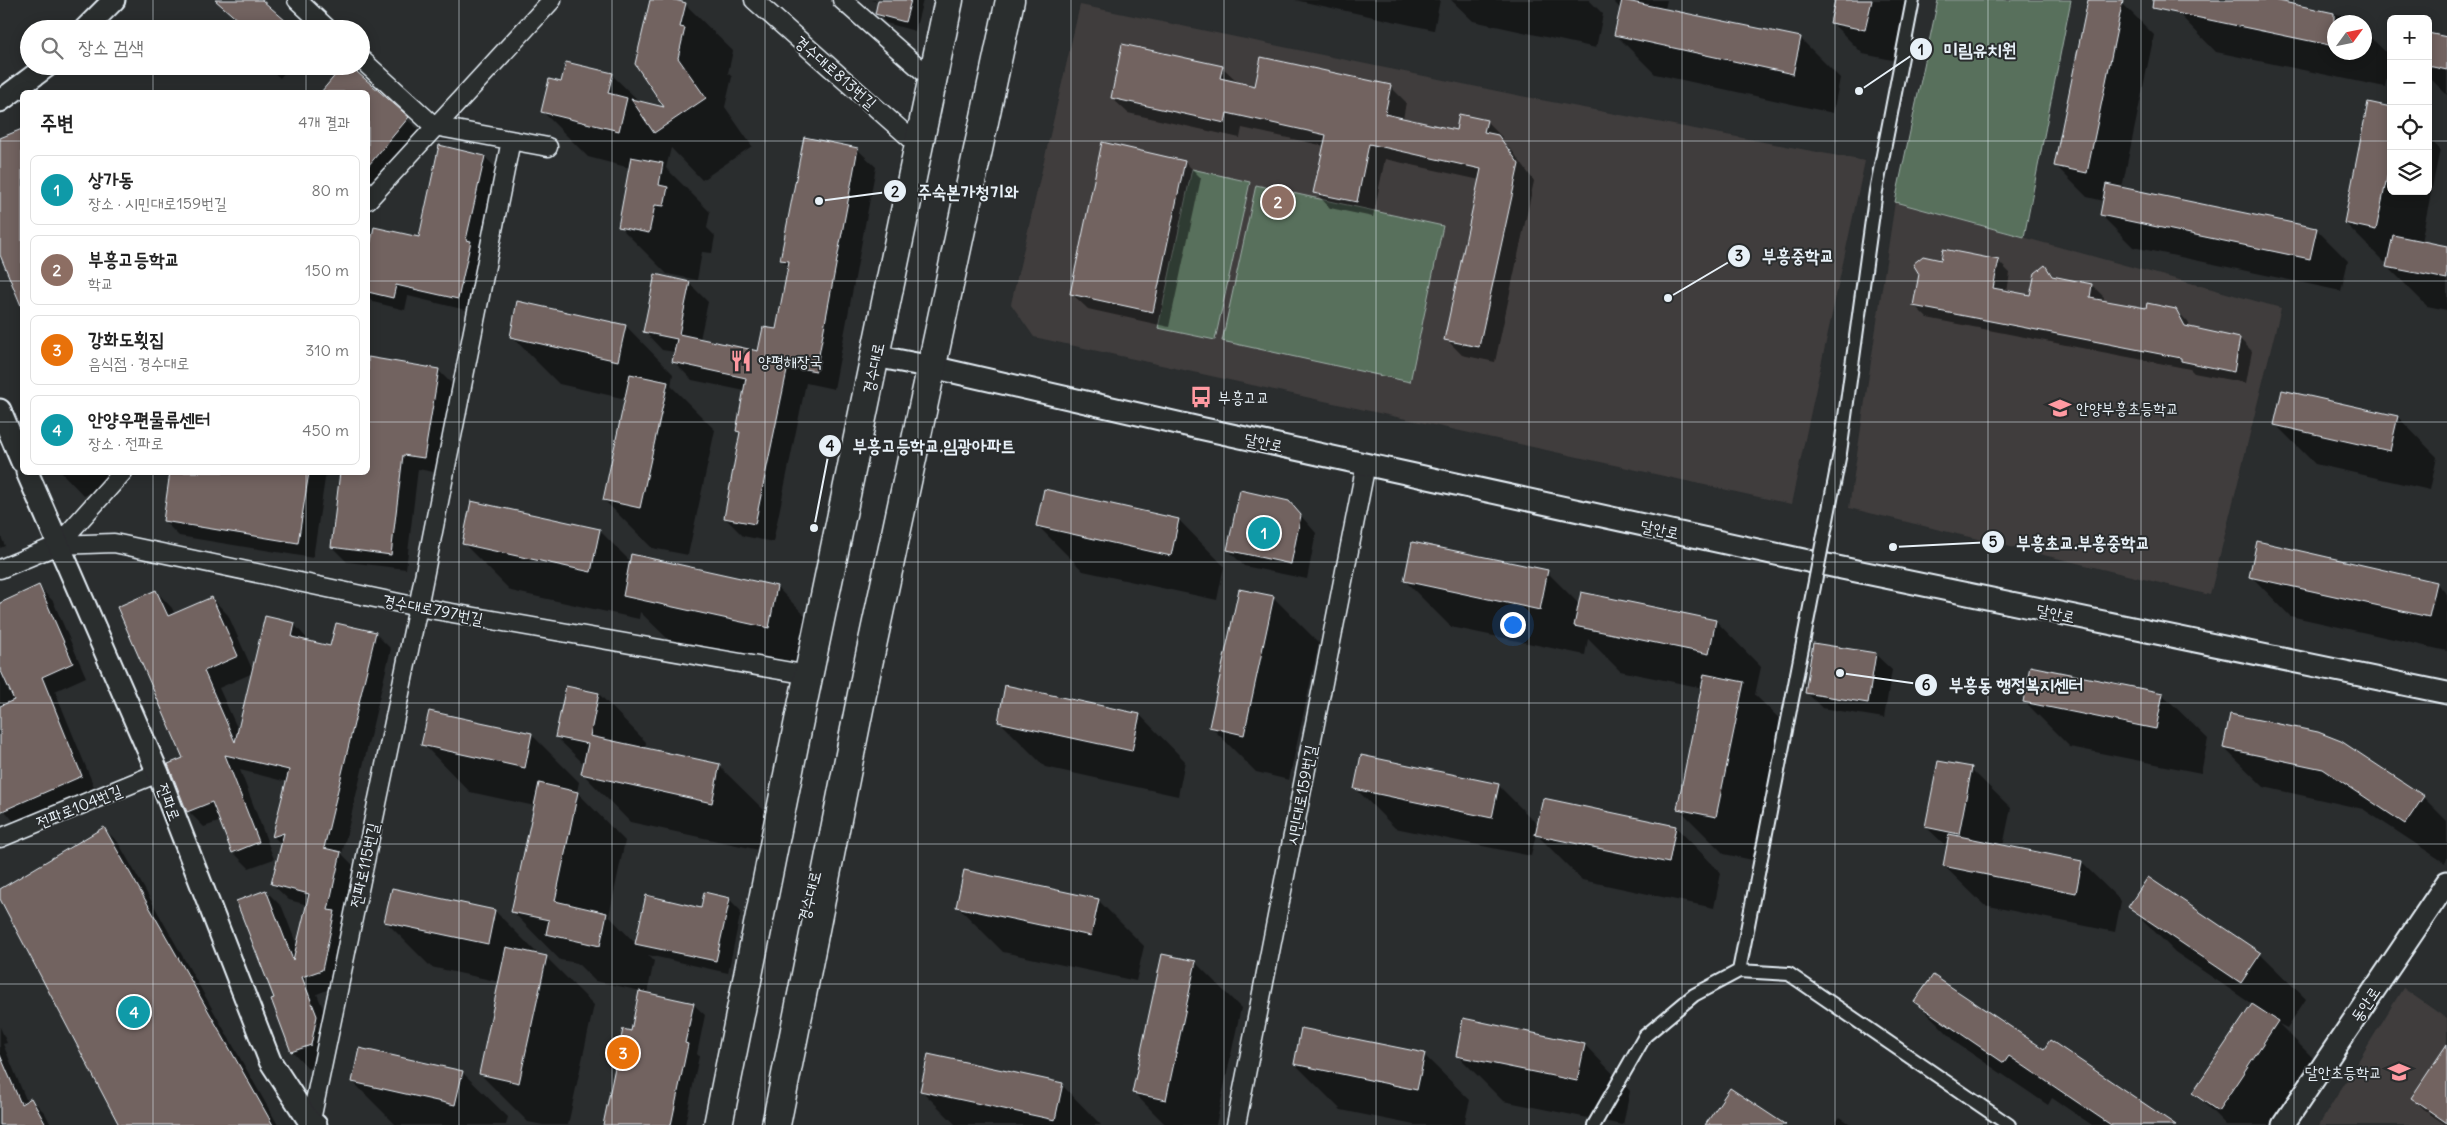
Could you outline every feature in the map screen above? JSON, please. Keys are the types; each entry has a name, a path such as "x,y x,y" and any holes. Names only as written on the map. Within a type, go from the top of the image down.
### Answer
{"main road":[{"name":"경수대로","path":"718,1125 796,736 949,0"},
{"name":"경수대로","path":"776,1125 867,669 1010,0"},
{"name":"경수대로","path":"758,1125 786,984 867,669"},
{"name":"경수대로","path":"736,1125 763,981 796,736"}],"street":[{"path":"94,20 114,0"},
{"path":"297,0 318,20"},
{"path":"370,198 434,126 552,0"},
{"name":"경수대로813번길","path":"754,0 918,145"},
{"path":"842,0 933,80"},
{"path":"1739,971 1840,453 1876,191 1913,0"},
{"path":"370,67 434,126 548,147"},
{"path":"0,101 35,75"},
{"name":"전파로115번길","path":"312,1125 511,140"},
{"name":"달안로","path":"875,356 1871,574 2447,693"},
{"path":"0,410 20,457"},
{"name":"시민대로159번길","path":"1236,1125 1366,464"},
{"name":"전파로","path":"28,475 158,774 270,1061 312,1125"},
{"path":"0,568 58,545 120,475"},
{"name":"경수대로797번길","path":"58,545 114,542 418,607 809,675"},
{"name":"전파로104번길","path":"0,838 158,774"},
{"name":"동안로","path":"2283,1125 2447,882"},
{"path":"1594,1125 1645,1036 1694,995 1739,971 1789,974 2009,1125"}],"shaded area":[{"path":"1080,5 1541,100 1865,161 1791,504 1034,337 1011,304"},
{"name":"안양부흥초등학교","path":"1895,202 2281,308 2210,595 1849,508"},
{"name":"달안초등학교","path":"2403,988 2447,1019 2447,1125 2319,1125"}],"green space":[{"path":"1938,0 2071,0 2024,237 1895,202"},
{"path":"1192,169 1250,182 1215,340 1158,328"},
{"path":"1256,185 1443,226 1410,382 1222,341"}],"building":[{"path":"215,0 262,0 285,20 238,20"},
{"path":"650,0 675,0 686,3 680,27 685,28 678,58 706,98 654,133 631,99 664,107 635,64"},
{"path":"878,0 911,0 905,22 875,14"},
{"path":"1622,0 1801,37 1793,74 1614,35"},
{"path":"1835,0 1872,0 1865,30 1830,23"},
{"path":"2088,0 2123,0 2087,173 2054,166"},
{"path":"2153,0 2274,0 2334,13 2334,15 2327,15 2327,45 2152,8"},
{"path":"2432,34 2447,37 2447,70 2432,67"},
{"path":"1122,44 1223,66 1220,78 1255,86 1261,57 1391,85 1385,114 1456,130 1459,114 1487,120 1484,132 1498,135 1519,164 1479,347 1444,340 1481,169 1369,144 1357,202 1313,193 1326,135 1227,113 1225,123 1111,98"},
{"path":"566,62 613,73 608,93 627,98 619,131 541,112 549,79 561,82"},
{"path":"335,75 360,75 409,117 370,164 370,90 323,90"},
{"path":"2368,102 2387,106 2387,177 2376,230 2344,223"},
{"path":"20,130 20,303 0,255 0,138"},
{"path":"804,137 858,148 816,371 788,366 755,524 724,518 740,432 736,431 746,378 672,362 677,339 643,332 655,274 690,282 679,334 758,351 763,327 776,329 789,261 780,260"},
{"path":"1102,142 1185,161 1153,312 1070,294"},
{"path":"439,145 485,156 466,240 471,241 458,299 396,285 393,298 370,292 370,246 374,227 419,237"},
{"path":"631,157 663,163 659,185 668,187 664,206 655,205 649,233 618,227"},
{"path":"2106,184 2317,228 2310,259 2100,215"},
{"path":"2393,235 2447,246 2447,279 2386,267"},
{"path":"1943,249 1999,260 1993,288 2030,295 2035,273 2045,265 2052,276 2092,284 2090,298 2146,308 2147,303 2176,309 2185,326 2240,338 2234,372 2181,361 2181,358 1913,306 1919,274 1913,264 1923,256 1941,260"},
{"path":"517,301 626,325 618,361 510,337"},
{"path":"370,357 439,369 424,458 403,455 391,555 331,547 340,475 370,475"},
{"path":"630,374 668,382 640,508 603,500"},
{"path":"2282,390 2398,416 2390,451 2274,425"},
{"path":"170,475 309,475 298,543 163,521"},
{"path":"1044,489 1179,519 1171,556 1036,526"},
{"path":"1240,490 1289,501 1301,515 1291,564 1227,550"},
{"path":"471,501 600,529 591,572 462,544"},
{"path":"2257,541 2437,582 2429,617 2249,577"},
{"path":"1412,542 1548,570 1540,610 1404,581"},
{"path":"631,554 777,586 769,628 623,596"},
{"path":"39,585 73,663 42,677 82,776 0,812 0,706 14,700 0,669 0,603"},
{"path":"1239,589 1274,596 1244,735 1209,727"},
{"path":"156,590 168,616 212,597 238,656 204,671 235,742 265,616 295,623 292,637 330,646 336,623 376,632 324,848 341,852 328,910 335,911 322,970 302,977 317,1016 311,1045 291,1052 271,999 274,998 236,901 266,890 293,960 309,894 271,884 284,833 272,837 289,770 225,755 259,842 232,853 212,802 187,812 168,764 183,758 117,607"},
{"path":"1581,592 1716,620 1709,654 1574,626"},
{"path":"1813,643 1876,653 1868,703 1805,693"},
{"path":"2030,666 2163,693 2156,729 2023,702"},
{"path":"1704,674 1744,682 1716,817 1677,809"},
{"path":"1005,685 1140,714 1132,751 998,722"},
{"path":"566,686 599,693 590,736 720,764 712,803 581,774 588,744 555,737"},
{"path":"429,711 532,733 525,768 421,745"},
{"path":"2230,714 2318,732 2341,741 2424,796 2405,824 2323,769 2223,748"},
{"path":"1361,755 1499,784 1492,818 1354,789"},
{"path":"1938,761 1972,767 1959,834 1925,827"},
{"path":"539,783 578,792 555,901 607,913 600,946 546,934 549,920 511,912"},
{"path":"1543,798 1676,826 1669,863 1535,835"},
{"path":"104,827 273,1125 119,1125 0,899 0,889"},
{"path":"1949,834 2082,861 2076,893 1943,866"},
{"path":"964,870 1099,899 1091,936 956,907"},
{"path":"2148,877 2261,953 2241,983 2128,907"},
{"path":"392,888 495,910 488,944 384,922"},
{"path":"704,892 730,898 716,961 635,944 646,895 701,908"},
{"path":"506,947 547,956 519,1083 479,1074"},
{"path":"1162,954 1196,961 1166,1100 1132,1093"},
{"path":"1933,975 2044,1049 2050,1040 2176,1125 2111,1125 2009,1056 2004,1063 1914,1002"},
{"path":"639,991 694,1003 685,1043 688,1044 671,1125 603,1125 623,1029 631,1031"},
{"path":"2252,1004 2278,1021 2218,1111 2192,1093"},
{"path":"1463,1018 1585,1044 1577,1081 1456,1056"},
{"path":"1301,1028 1425,1053 1417,1090 1294,1064"},
{"path":"2447,1044 2447,1123 2411,1098"},
{"path":"359,1048 463,1071 455,1105 352,1082"},
{"path":"928,1054 1063,1083 1055,1120 920,1091"},
{"path":"0,1055 21,1104 31,1098 46,1125 0,1125"},
{"path":"1730,1088 1786,1125 1705,1125"}],"place":[{"name":"미림유치원","path":"1859,91"},
{"name":"주숙본가청기와","path":"819,201"},
{"name":"부흥고등학교","path":"1278,202"},
{"name":"부흥중학교","path":"1668,298"},
{"name":"양평해장국","path":"741,361"},
{"name":"부흥고교","path":"1201,397"},
{"name":"안양부흥초등학교","path":"2060,408"},
{"name":"부흥고등학교.임광아파트","path":"814,528"},
{"name":"상가동","path":"1264,533"},
{"name":"부흥초교.부흥중학교","path":"1893,547"},
{"name":"부흥동 행정복지센터","path":"1840,673"},
{"name":"안양우편물류센터","path":"134,1012"},
{"name":"강화도횟집","path":"623,1053"},
{"name":"달안초등학교","path":"2399,1072"}]}
